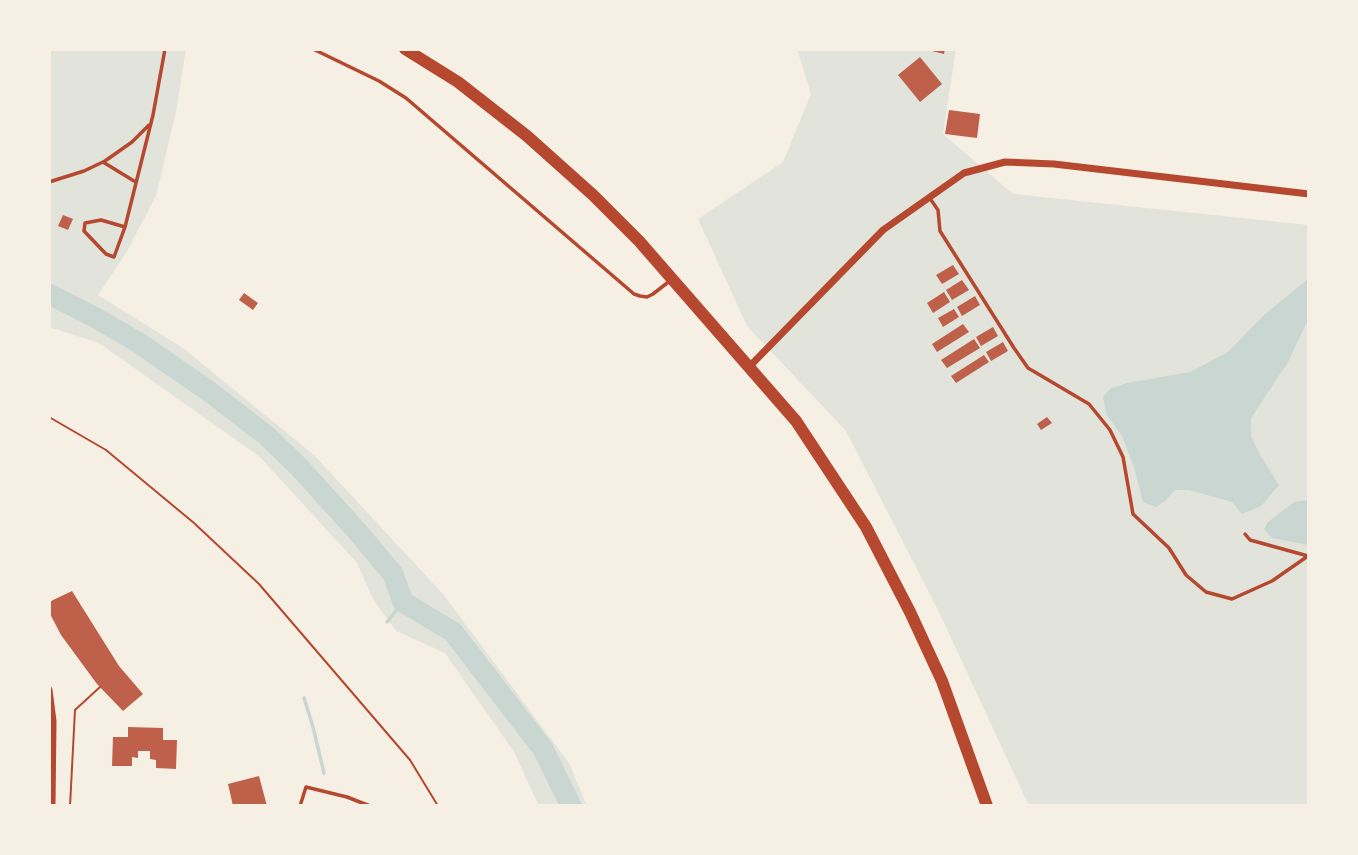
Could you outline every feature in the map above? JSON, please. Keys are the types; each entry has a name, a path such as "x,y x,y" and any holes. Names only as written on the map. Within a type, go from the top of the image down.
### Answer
{"highway":[{"path":"405,49 458,82 527,136 593,195 639,241 796,421 866,527 942,681 987,806"}],"street":[{"path":"749,367 883,230 964,173 1005,162 1055,164 1309,194"},
{"path":"49,690 52,721 52,806"}],"lane":[{"path":"125,227 101,220 85,223 84,231 106,254 114,257 125,227 153,115 165,49"},
{"path":"313,49 379,80 407,98 634,294 647,297 673,279"},
{"path":"49,182 84,171 124,149 148,127 153,115"},
{"path":"103,162 135,182"},
{"path":"929,196 938,210 940,231 1028,368 1088,404 1110,430 1124,457 1133,514 1169,548 1186,575 1206,592 1232,599 1272,581 1308,556"},
{"path":"1245,534 1250,540 1308,556"},
{"path":"300,806 306,787 370,806"}],"path":[{"path":"49,417 106,450 194,523 259,584 410,761 438,806"},
{"path":"70,806 75,710 100,687"}],"shaded area":[{"path":"49,49 186,49 176,112 156,196 126,253 98,295 183,348 314,455 443,594 569,763 587,806 539,806 514,752 445,653 396,631 373,599 357,563 260,457 99,343 49,327"},
{"path":"797,49 956,49 943,134 1013,194 1309,225 1309,806 1029,806 939,612 846,431 747,326 698,219 783,162 811,94"},
{"path":"1309,278 1309,318 1288,362 1251,418 1251,436 1279,485 1261,506 1242,514 1232,502 1189,490 1175,490 1156,507 1143,502 1134,467 1122,436 1106,414 1103,397 1110,389 1127,383 1190,372 1228,352 1264,315"},
{"path":"1309,500 1309,545 1272,538 1264,529 1268,522 1294,502"}],"building":[{"path":"924,49 945,49 944,54"},
{"path":"920,57 942,84 920,102 898,75"},
{"path":"949,110 980,114 977,138 945,134"},
{"path":"63,215 73,219 68,230 58,226"},
{"path":"953,265 959,274 942,284 936,275"},
{"path":"962,280 969,290 952,300 946,290"},
{"path":"944,292 950,302 933,313 927,303"},
{"path":"244,293 258,303 253,310 239,300"},
{"path":"975,296 980,305 962,316 957,307"},
{"path":"954,309 959,317 943,327 938,318"},
{"path":"963,324 969,332 937,352 932,344"},
{"path":"993,327 998,336 981,346 976,337"},
{"path":"974,339 980,348 947,368 941,360"},
{"path":"1003,342 1008,351 991,361 986,352"},
{"path":"984,355 989,362 956,383 951,376"},
{"path":"1047,417 1052,423 1041,430 1037,424"},
{"path":"72,591 119,666 143,694 123,711 97,684 61,635 49,612 49,602"},
{"path":"128,727 163,728 163,740 177,740 176,769 156,768 156,760 150,759 150,751 138,751 138,758 132,757 132,766 112,766 113,737 128,737"},
{"path":"259,776 267,806 233,806 228,784"}],"waterway":[{"path":"49,294 139,343 210,392 267,436 299,467 393,574 403,602 453,632 543,749 571,806"},
{"path":"387,622 403,602"},
{"path":"304,698 324,773"}]}
